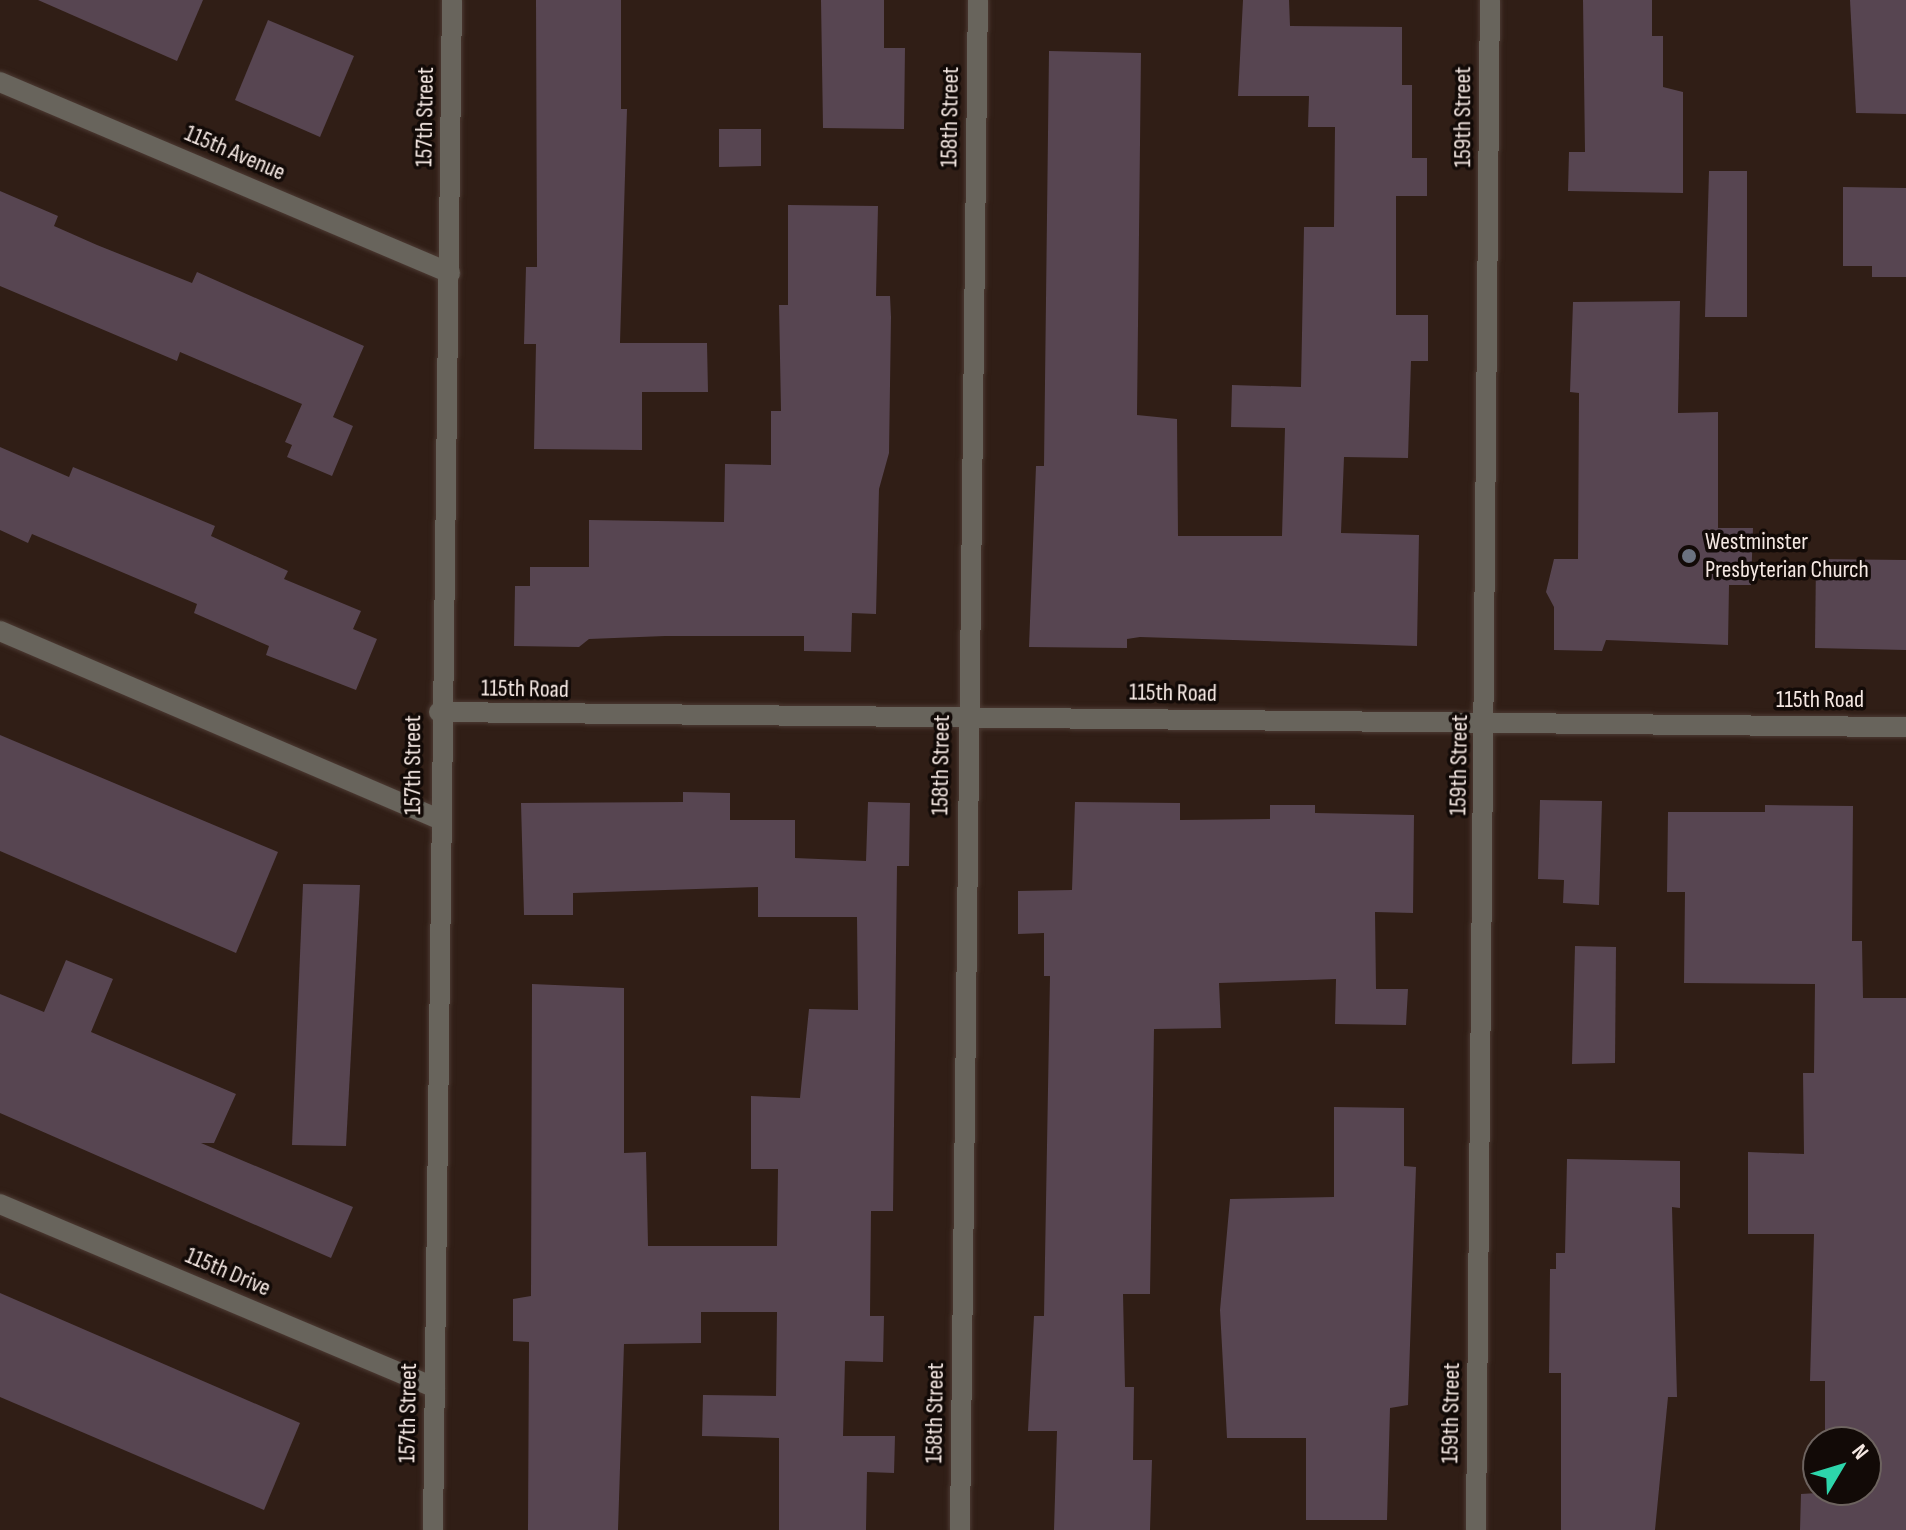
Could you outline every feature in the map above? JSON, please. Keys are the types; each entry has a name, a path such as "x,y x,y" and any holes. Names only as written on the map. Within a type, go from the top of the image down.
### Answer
{"street":[{"name":"157th Street","path":"433,1530 439,712 450,273 452,0"},
{"name":"158th Street","path":"960,1530 967,716 978,0"},
{"name":"159th Street","path":"1476,1530 1486,723 1490,0"},
{"name":"115th Avenue","path":"0,82 450,273"},
{"path":"0,631 397,796 440,820"},
{"name":"115th Road","path":"439,712 1906,727"},
{"name":"115th Drive","path":"0,1204 435,1388"}],"building":[{"path":"38,0 203,0 177,61"},
{"path":"536,0 621,0 621,109 627,109 620,343 707,343 708,392 642,392 642,450 534,449 536,344 524,344 526,267 537,267"},
{"path":"821,0 884,0 884,48 905,48 904,129 823,128"},
{"path":"1243,0 1289,0 1290,26 1402,27 1402,85 1412,85 1412,158 1427,158 1427,196 1396,196 1396,315 1428,315 1428,361 1411,361 1408,458 1344,457 1341,533 1419,535 1417,646 1140,637 1127,639 1127,648 1029,647 1036,466 1044,466 1049,51 1141,53 1137,415 1177,419 1178,536 1282,536 1285,428 1231,427 1232,385 1301,387 1304,227 1334,227 1335,127 1308,127 1309,96 1238,96"},
{"path":"1583,0 1652,0 1652,36 1663,36 1663,87 1683,92 1683,193 1568,191 1569,152 1585,152"},
{"path":"1850,0 1906,0 1906,114 1856,113"},
{"path":"268,20 354,56 320,137 235,100"},
{"path":"719,129 761,129 761,166 719,167"},
{"path":"1709,171 1747,171 1747,317 1705,317"},
{"path":"1843,187 1906,188 1906,277 1872,277 1872,266 1843,266"},
{"path":"0,191 58,216 54,226 97,245 192,283 197,272 364,346 333,417 353,426 332,476 287,457 292,445 285,442 302,404 180,352 177,361 0,286"},
{"path":"788,205 878,206 876,296 890,296 891,317 889,453 879,489 876,614 852,613 851,652 804,651 804,636 665,636 589,639 579,647 514,646 515,586 530,586 530,567 589,567 589,520 724,522 725,464 771,465 771,411 781,411 779,305 788,305"},
{"path":"1680,301 1678,413 1718,412 1718,528 1753,528 1751,585 1729,585 1728,645 1606,640 1602,651 1554,650 1554,607 1546,592 1554,559 1578,559 1579,393 1570,392 1573,302"},
{"path":"0,447 69,477 73,467 215,526 211,536 288,571 284,579 361,611 353,629 377,639 356,690 266,655 269,646 194,613 197,604 32,534 28,543 0,530"},
{"path":"1816,559 1906,560 1906,650 1815,648"},
{"path":"0,735 278,852 236,953 0,851"},
{"path":"683,792 730,793 730,820 795,820 795,858 866,861 868,802 910,803 909,866 897,866 893,1211 871,1211 870,1316 884,1316 883,1362 845,1361 843,1436 895,1436 894,1473 867,1472 866,1530 779,1530 779,1438 702,1436 703,1395 776,1396 777,1312 701,1312 701,1343 624,1344 618,1530 528,1530 529,1342 513,1341 513,1299 531,1296 532,984 624,988 624,1153 646,1152 648,1246 777,1246 778,1169 751,1169 751,1096 800,1098 809,1009 858,1010 857,917 758,917 758,887 573,893 573,915 524,915 521,803 683,802"},
{"path":"1540,800 1602,801 1599,905 1563,903 1564,880 1538,879"},
{"path":"1075,802 1180,803 1180,820 1270,819 1270,805 1315,805 1315,813 1414,815 1413,913 1375,912 1376,989 1408,989 1406,1025 1335,1024 1336,979 1219,983 1221,1028 1154,1029 1150,1294 1123,1294 1125,1387 1134,1387 1133,1460 1152,1460 1150,1530 1054,1530 1057,1431 1028,1431 1034,1316 1044,1316 1050,976 1044,976 1044,933 1018,934 1018,891 1072,890"},
{"path":"1765,805 1853,806 1852,941 1862,941 1863,998 1906,998 1906,1530 1800,1530 1801,1494 1802,1506 1882,1506 1882,1426 1825,1426 1825,1381 1810,1381 1814,1234 1748,1234 1748,1152 1804,1154 1803,1073 1814,1073 1815,984 1684,983 1685,892 1667,892 1668,812 1765,812"},
{"path":"303,884 360,885 346,1146 292,1145"},
{"path":"1575,946 1616,947 1615,1063 1572,1064"},
{"path":"66,960 113,979 91,1032 236,1094 214,1143 201,1143 353,1207 331,1258 0,1113 0,994 44,1012"},
{"path":"1334,1107 1404,1108 1404,1166 1416,1167 1408,1405 1390,1408 1387,1520 1306,1520 1306,1438 1227,1438 1220,1310 1230,1199 1334,1197"},
{"path":"1567,1159 1680,1161 1680,1208 1672,1207 1677,1397 1668,1397 1655,1530 1561,1530 1561,1373 1549,1373 1550,1269 1556,1269 1556,1253 1565,1253"},
{"path":"0,1293 300,1423 264,1510 0,1397"}],"place":[{"name":"Westminster Presbyterian Church","path":"1689,556"}]}
